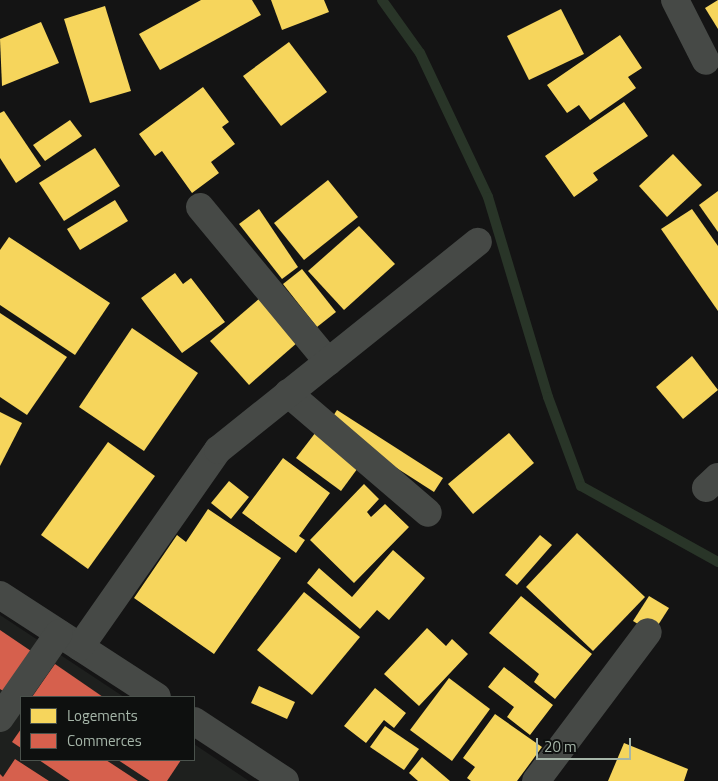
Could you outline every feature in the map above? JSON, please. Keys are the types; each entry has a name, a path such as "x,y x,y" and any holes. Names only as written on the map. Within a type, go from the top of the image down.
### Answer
{"street":[{"path":"675,0 706,61"},
{"path":"200,207 328,362"},
{"path":"0,718 69,640 218,450 478,242"},
{"path":"288,393 428,513"},
{"path":"0,595 155,696"},
{"path":"536,781 648,632"},
{"path":"195,722 285,781"}],"shaded area":[{"path":"0,615 122,696 20,696 20,761 195,761 195,745 249,781 0,781"}],"building: Logements":[{"path":"201,0 252,0 261,15 160,70 139,34"},
{"path":"271,0 324,0 329,12 282,30"},
{"path":"718,0 718,29 705,8"},
{"path":"105,6 131,91 90,103 64,19"},
{"path":"561,9 584,54 529,80 507,36"},
{"path":"41,22 59,63 2,86 0,39"},
{"path":"620,35 642,68 628,77 636,88 590,120 579,105 567,113 547,85"},
{"path":"289,42 327,92 281,126 243,76"},
{"path":"203,87 229,122 222,127 235,144 211,162 219,173 192,193 162,151 155,156 139,134"},
{"path":"624,102 648,136 593,173 598,180 574,197 545,156"},
{"path":"4,111 41,166 16,183 0,158 0,113"},
{"path":"70,120 82,136 45,161 33,145"},
{"path":"95,148 120,186 64,221 39,183"},
{"path":"673,154 702,185 667,217 639,186"},
{"path":"328,180 358,217 304,260 274,223"},
{"path":"718,191 718,232 699,205"},
{"path":"115,200 128,221 80,250 67,229"},
{"path":"259,209 298,267 282,279 239,224"},
{"path":"692,209 718,246 718,311 661,229"},
{"path":"359,226 395,264 344,310 308,271"},
{"path":"9,237 110,303 75,355 0,305 0,250"},
{"path":"302,269 336,312 317,327 283,284"},
{"path":"175,273 183,284 191,278 225,322 182,353 141,298"},
{"path":"260,298 298,342 249,385 210,341"},
{"path":"0,313 67,357 27,415 0,397"},
{"path":"132,328 198,373 144,451 79,407"},
{"path":"692,356 718,390 683,419 656,387"},
{"path":"337,410 443,478 434,492 328,424"},
{"path":"0,412 22,423 0,466"},
{"path":"319,428 363,461 341,491 296,458"},
{"path":"509,433 534,463 473,514 448,484"},
{"path":"108,442 155,476 88,569 41,535"},
{"path":"283,458 330,493 299,536 305,540 296,553 242,513"},
{"path":"229,481 249,497 231,519 211,503"},
{"path":"364,484 379,499 367,512 371,517 385,504 409,527 354,583 310,540"},
{"path":"208,509 281,558 214,654 134,598 177,535 186,542"},
{"path":"577,533 645,597 593,651 526,587"},
{"path":"540,535 552,545 517,585 505,575"},
{"path":"393,550 425,578 389,620 377,610 360,629 307,583 319,568 352,597"},
{"path":"304,592 360,637 312,695 257,650"},
{"path":"521,596 592,654 555,699 534,682 539,674 489,633"},
{"path":"649,596 669,608 653,633 633,621"},
{"path":"427,628 446,646 452,639 468,654 419,706 384,674"},
{"path":"504,667 553,705 530,735 507,717 514,707 488,687"},
{"path":"449,678 490,709 452,761 410,730"},
{"path":"259,686 295,702 287,719 251,703"},
{"path":"375,688 406,713 394,728 384,720 366,743 344,726"},
{"path":"495,714 542,747 517,781 471,781 467,778 475,767 463,758"},
{"path":"385,726 419,749 404,770 370,747"},
{"path":"624,743 688,769 684,781 608,781"},
{"path":"422,757 450,781 418,781 409,773"}],"building: Commerces":[{"path":"0,630 31,651 3,691 0,689"},
{"path":"55,664 102,696 33,696"},
{"path":"20,730 20,747 12,742"},
{"path":"15,759 49,781 0,781 0,774 3,777"},
{"path":"40,761 108,761 138,781 70,781"},
{"path":"120,761 180,761 167,781 150,781"}],"waterway":[{"path":"382,0 420,53 488,197 548,397 581,486 718,562"}]}
